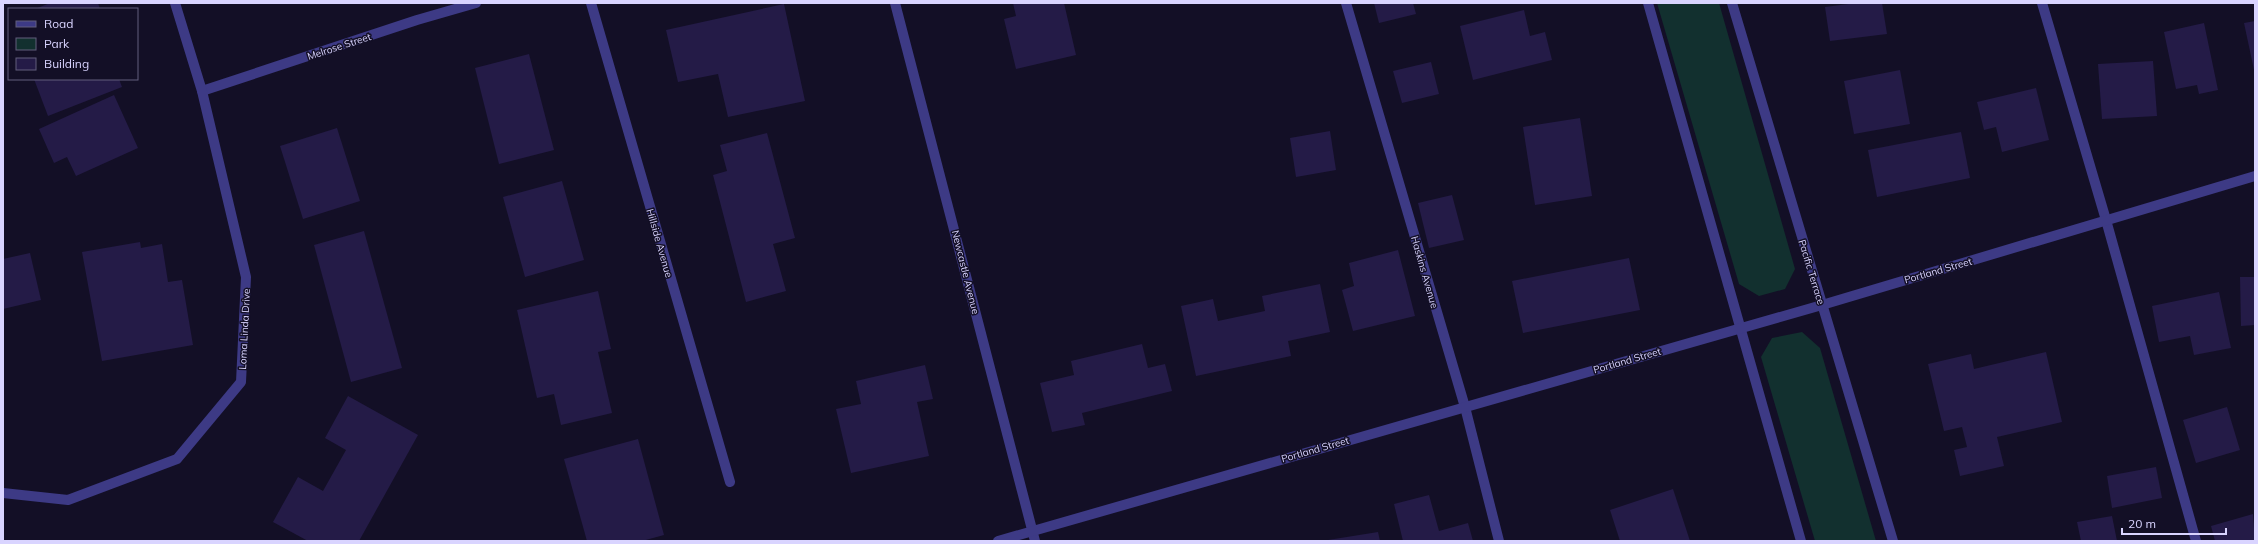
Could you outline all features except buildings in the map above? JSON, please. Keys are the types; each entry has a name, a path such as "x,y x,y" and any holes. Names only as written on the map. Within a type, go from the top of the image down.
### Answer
{"street":[{"name":"Loma Linda Drive","path":"3,493 68,500 177,459 241,382 246,276 202,91 176,3"},
{"name":"Melrose Street","path":"202,91 417,20 476,3"},
{"name":"Hillside Avenue","path":"591,3 730,482"},
{"name":"Newcastle Avenue","path":"895,3 1036,541"},
{"name":"Haskins Avenue","path":"1346,3 1464,407 1499,541"},
{"path":"1648,3 1801,541"},
{"name":"Pacific Terrace","path":"1732,3 1893,541"},
{"path":"2042,3 2106,220 2196,541"},
{"name":"Portland Street","path":"998,541 1740,328 2255,176"}],"green space":[{"path":"1657,3 1719,3 1795,269 1785,289 1759,296 1739,284"},
{"path":"1802,332 1820,348 1876,541 1815,541 1761,357 1772,338"}]}
